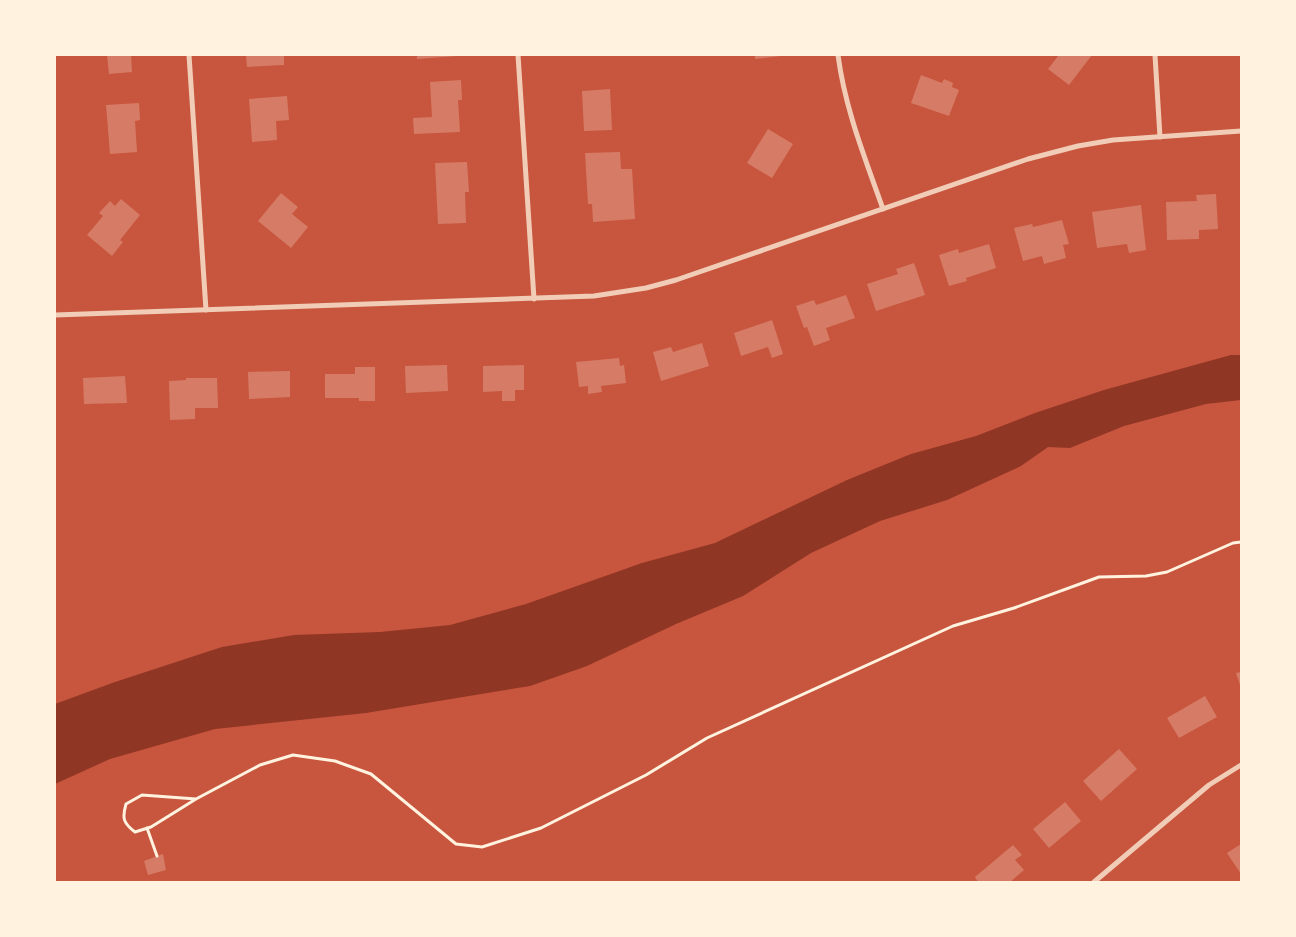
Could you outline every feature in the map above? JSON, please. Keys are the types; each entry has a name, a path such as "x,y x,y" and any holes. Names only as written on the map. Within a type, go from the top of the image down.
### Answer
{"street":[{"path":"188,55 206,310"},
{"path":"518,55 534,299"},
{"path":"838,55 841,77 853,124 883,209"},
{"path":"1155,55 1160,137"},
{"path":"55,315 534,299 594,296 646,288 676,280 1028,159 1078,146 1112,140 1241,132"},
{"path":"1094,882 1201,791 1241,765"}],"path":[{"path":"196,799 142,795 126,804 123,816 127,826 135,832 147,828 260,765 293,755 335,761 370,774 456,844 482,847 541,828 646,775 707,738 953,626 1014,608 1099,577 1146,576 1167,572 1233,543 1241,542"},
{"path":"147,828 157,856"}],"shaded area":[{"path":"1231,355 1241,355 1241,400 1206,404 1124,426 1070,448 1048,447 1021,466 947,500 880,521 811,553 743,596 676,624 587,666 530,686 366,713 215,729 110,759 55,784 55,704 115,682 222,647 294,635 380,632 450,625 526,604 642,563 715,543 847,480 911,454 976,436 1035,413 1104,390"}],"building":[{"path":"107,55 131,55 132,72 109,74"},
{"path":"246,55 284,55 284,65 247,67"},
{"path":"417,55 456,55 457,56 417,59"},
{"path":"755,55 781,55 781,56 755,59"},
{"path":"1059,55 1092,55 1069,85 1048,69"},
{"path":"921,75 942,83 944,79 953,83 952,87 959,90 949,116 911,103"},
{"path":"461,80 462,100 458,100 460,132 414,134 413,118 432,117 430,82"},
{"path":"610,89 612,130 584,131 582,91"},
{"path":"287,96 289,120 276,121 277,140 252,142 249,99"},
{"path":"139,103 140,120 135,121 137,152 110,154 106,105"},
{"path":"768,129 793,144 772,178 747,163"},
{"path":"620,152 621,169 632,169 635,219 593,222 592,204 588,204 585,153"},
{"path":"467,162 469,192 465,192 466,223 438,224 435,163"},
{"path":"281,193 298,207 292,214 308,227 291,248 258,221"},
{"path":"1216,194 1218,229 1199,230 1199,239 1167,240 1166,202 1197,201 1196,195"},
{"path":"121,199 140,215 120,240 123,242 112,256 87,235 103,216 99,213 110,201 115,206"},
{"path":"1141,205 1146,250 1129,253 1127,244 1097,248 1092,212"},
{"path":"1062,220 1069,244 1063,245 1066,258 1044,264 1042,256 1023,261 1014,228 1032,224 1033,227"},
{"path":"989,244 996,268 966,278 967,281 949,286 939,255 958,249 959,253"},
{"path":"914,263 925,295 876,311 867,284 898,274 896,269"},
{"path":"846,295 855,318 826,328 830,340 814,346 807,327 804,328 796,306 814,300 816,305"},
{"path":"772,320 783,354 772,358 768,347 741,356 734,333"},
{"path":"702,343 709,366 661,381 653,352 671,347 673,352"},
{"path":"619,358 620,366 624,365 626,383 601,386 602,392 588,394 588,386 579,387 576,362"},
{"path":"447,365 448,391 406,393 405,366"},
{"path":"524,365 524,390 515,390 515,401 502,401 502,391 483,392 483,366"},
{"path":"355,367 375,367 375,401 359,401 359,398 325,398 325,374 355,374"},
{"path":"290,371 290,397 249,399 248,372"},
{"path":"125,376 127,403 84,404 83,378"},
{"path":"186,378 217,378 218,408 195,408 195,419 170,420 169,381 186,380"},
{"path":"1241,672 1241,688 1236,673"},
{"path":"1205,696 1217,717 1179,738 1167,718"},
{"path":"1119,749 1137,769 1101,801 1083,781"},
{"path":"1065,802 1081,821 1049,848 1033,829"},
{"path":"1241,844 1241,874 1227,853"},
{"path":"1013,845 1022,855 1015,860 1024,870 1010,882 978,882 975,877"},
{"path":"163,854 166,870 148,875 144,861"}]}
